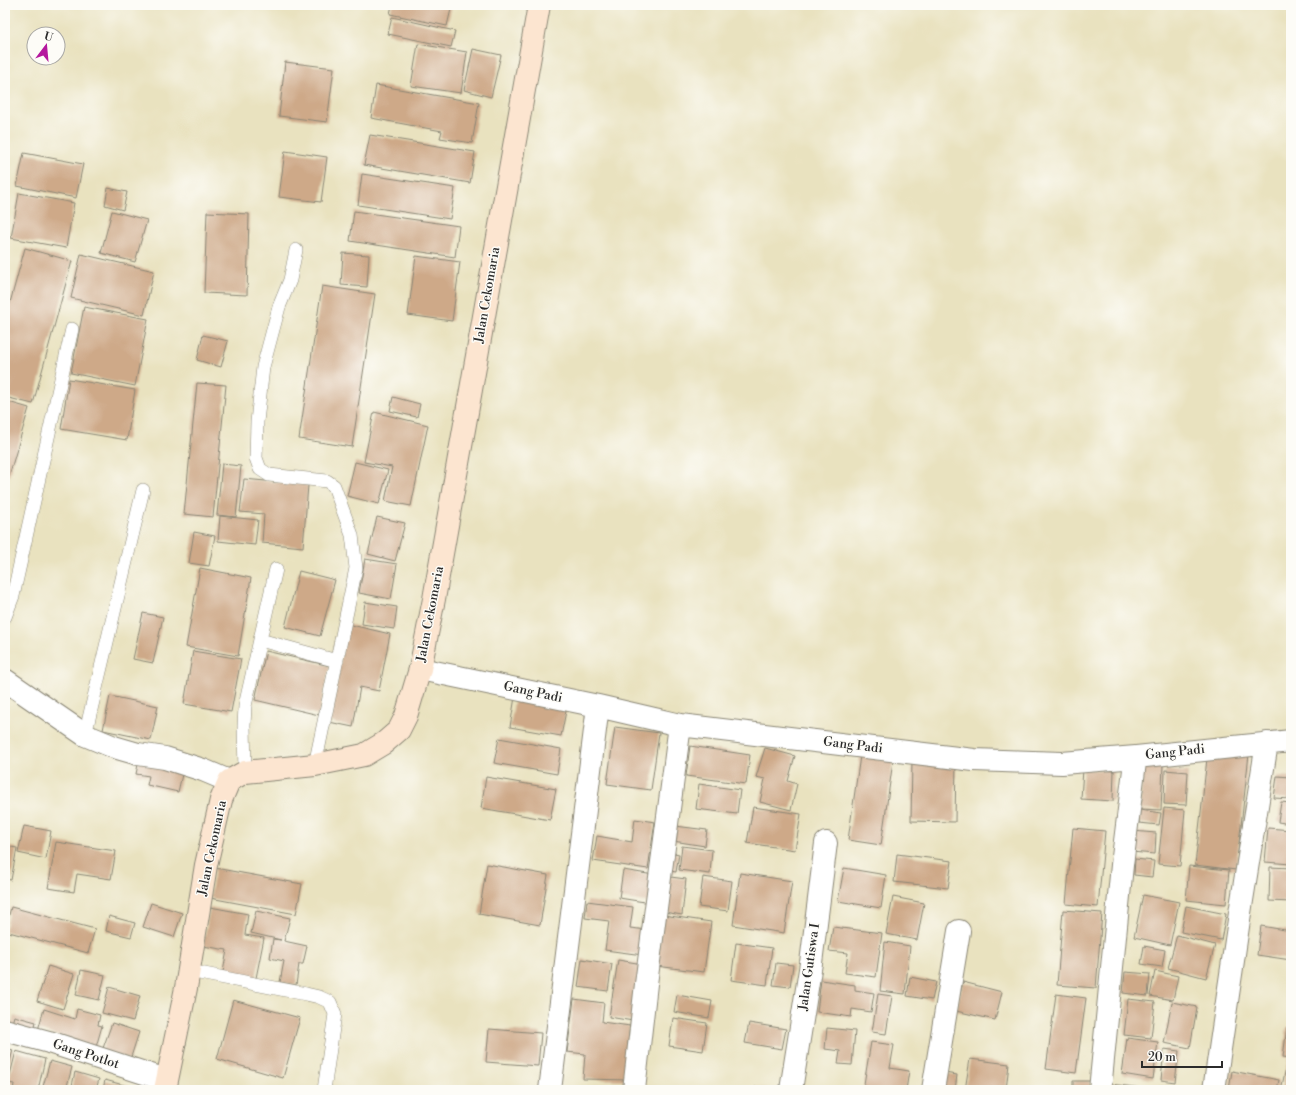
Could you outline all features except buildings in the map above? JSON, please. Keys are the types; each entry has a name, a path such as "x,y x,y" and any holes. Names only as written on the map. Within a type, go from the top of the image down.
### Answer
{"street":[{"name":"Jalan Cekomaria","path":"166,1085 189,971 206,864 221,800 237,776 315,765 364,755 384,743 399,730 406,716 420,669 451,503 504,196 539,5"},
{"name":"Gang Padi","path":"420,669 598,706 680,725 974,760 1062,763 1291,741"},
{"path":"5,680 85,735 114,747 138,754 165,758 204,770 237,776"},
{"path":"550,1090 598,706"},
{"path":"634,1090 646,984 680,725"},
{"path":"1214,1090 1267,743"},
{"path":"1100,1090 1122,865 1135,762"},
{"name":"Jalan Gutiswa I","path":"791,1090 811,962 826,843"},
{"path":"933,1090 959,931"},
{"name":"Gang Potlot","path":"5,1030 49,1042 166,1085"}],"lane":[{"path":"296,250 290,280 279,307 263,367 256,422 256,458 260,468 269,475 327,482 334,486 352,535 356,568 315,765"},
{"path":"5,617 12,596 72,329"},
{"path":"85,735 144,490"},
{"path":"237,776 246,706 276,569"},
{"path":"260,640 337,661"},
{"path":"189,971 306,994 330,1002 335,1014 324,1090"}]}
